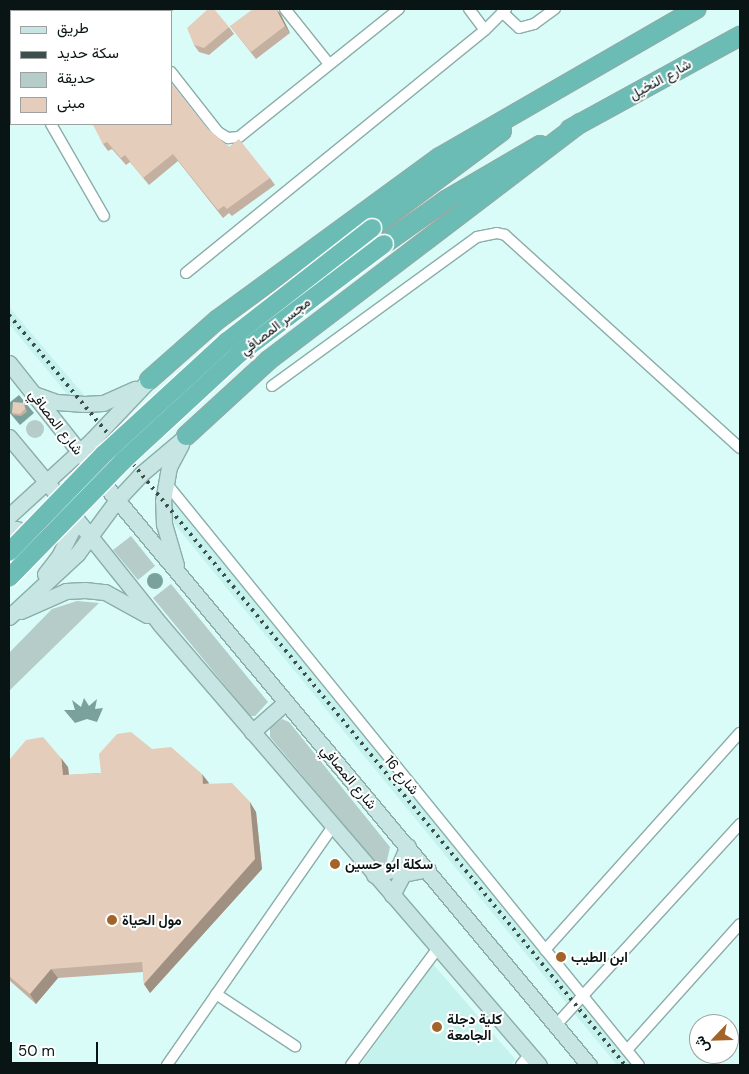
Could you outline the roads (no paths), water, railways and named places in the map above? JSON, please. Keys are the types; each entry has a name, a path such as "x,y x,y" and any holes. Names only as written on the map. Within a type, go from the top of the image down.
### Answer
{"highway":[{"path":"144,385 217,320 349,220 440,156 696,9"},
{"name":"شارع النخيل","path":"580,124 740,36"},
{"name":"مجسر المصافي","path":"9,552 104,454 214,352 372,228 556,90"},
{"path":"181,440 269,360 580,124"},
{"name":"مجسر المصافي","path":"9,578 123,461 239,354 384,244 446,200 500,166 580,124"}],"main road":[{"name":"شارع المصافي","path":"9,362 81,458"},
{"path":"34,394 56,402 103,403 125,395 144,385"},
{"path":"133,413 144,385"},
{"path":"9,516 50,486 81,458 144,385"},
{"path":"9,437 50,486"},
{"path":"154,444 181,440"},
{"path":"181,440 169,467 166,483 164,524 170,552 182,578"},
{"path":"9,617 92,538 112,494 181,440"},
{"name":"شارع المصافي","path":"112,494 428,869 589,1065"},
{"path":"25,600 59,556 77,520 160,624 392,895 530,1061"},
{"path":"35,587 44,566 44,554"},
{"path":"9,617 66,591 85,590 105,592 126,601 160,624"},
{"path":"252,732 286,702"},
{"path":"374,874 398,868 408,846"},
{"path":"392,895 403,874 428,869"}],"street":[{"path":"285,9 329,64"},
{"path":"172,73 218,132 228,138 238,137 399,9"},
{"path":"469,9 485,30"},
{"path":"186,273 485,30 504,10 519,28 534,24 555,9"},
{"path":"52,125 104,216"},
{"path":"272,386 477,237 497,233 505,235 740,448"},
{"name":"شارع 16","path":"166,483 640,1065"},
{"path":"545,950 740,733"},
{"path":"556,1025 740,824"},
{"path":"171,1064 216,994 332,826"},
{"path":"627,1050 740,924"},
{"path":"352,1065 437,949"},
{"path":"216,994 294,1046"}],"railway":[{"path":"9,315 109,435"},
{"path":"133,464 625,1065"}],"place":[{"name":"سكلة ابو حسين","path":"335,864"},
{"name":"مول الحياة","path":"112,920"},
{"name":"ابن الطيب","path":"561,957"},
{"name":"كلية دجلة الجامعة","path":"437,1027"}]}
